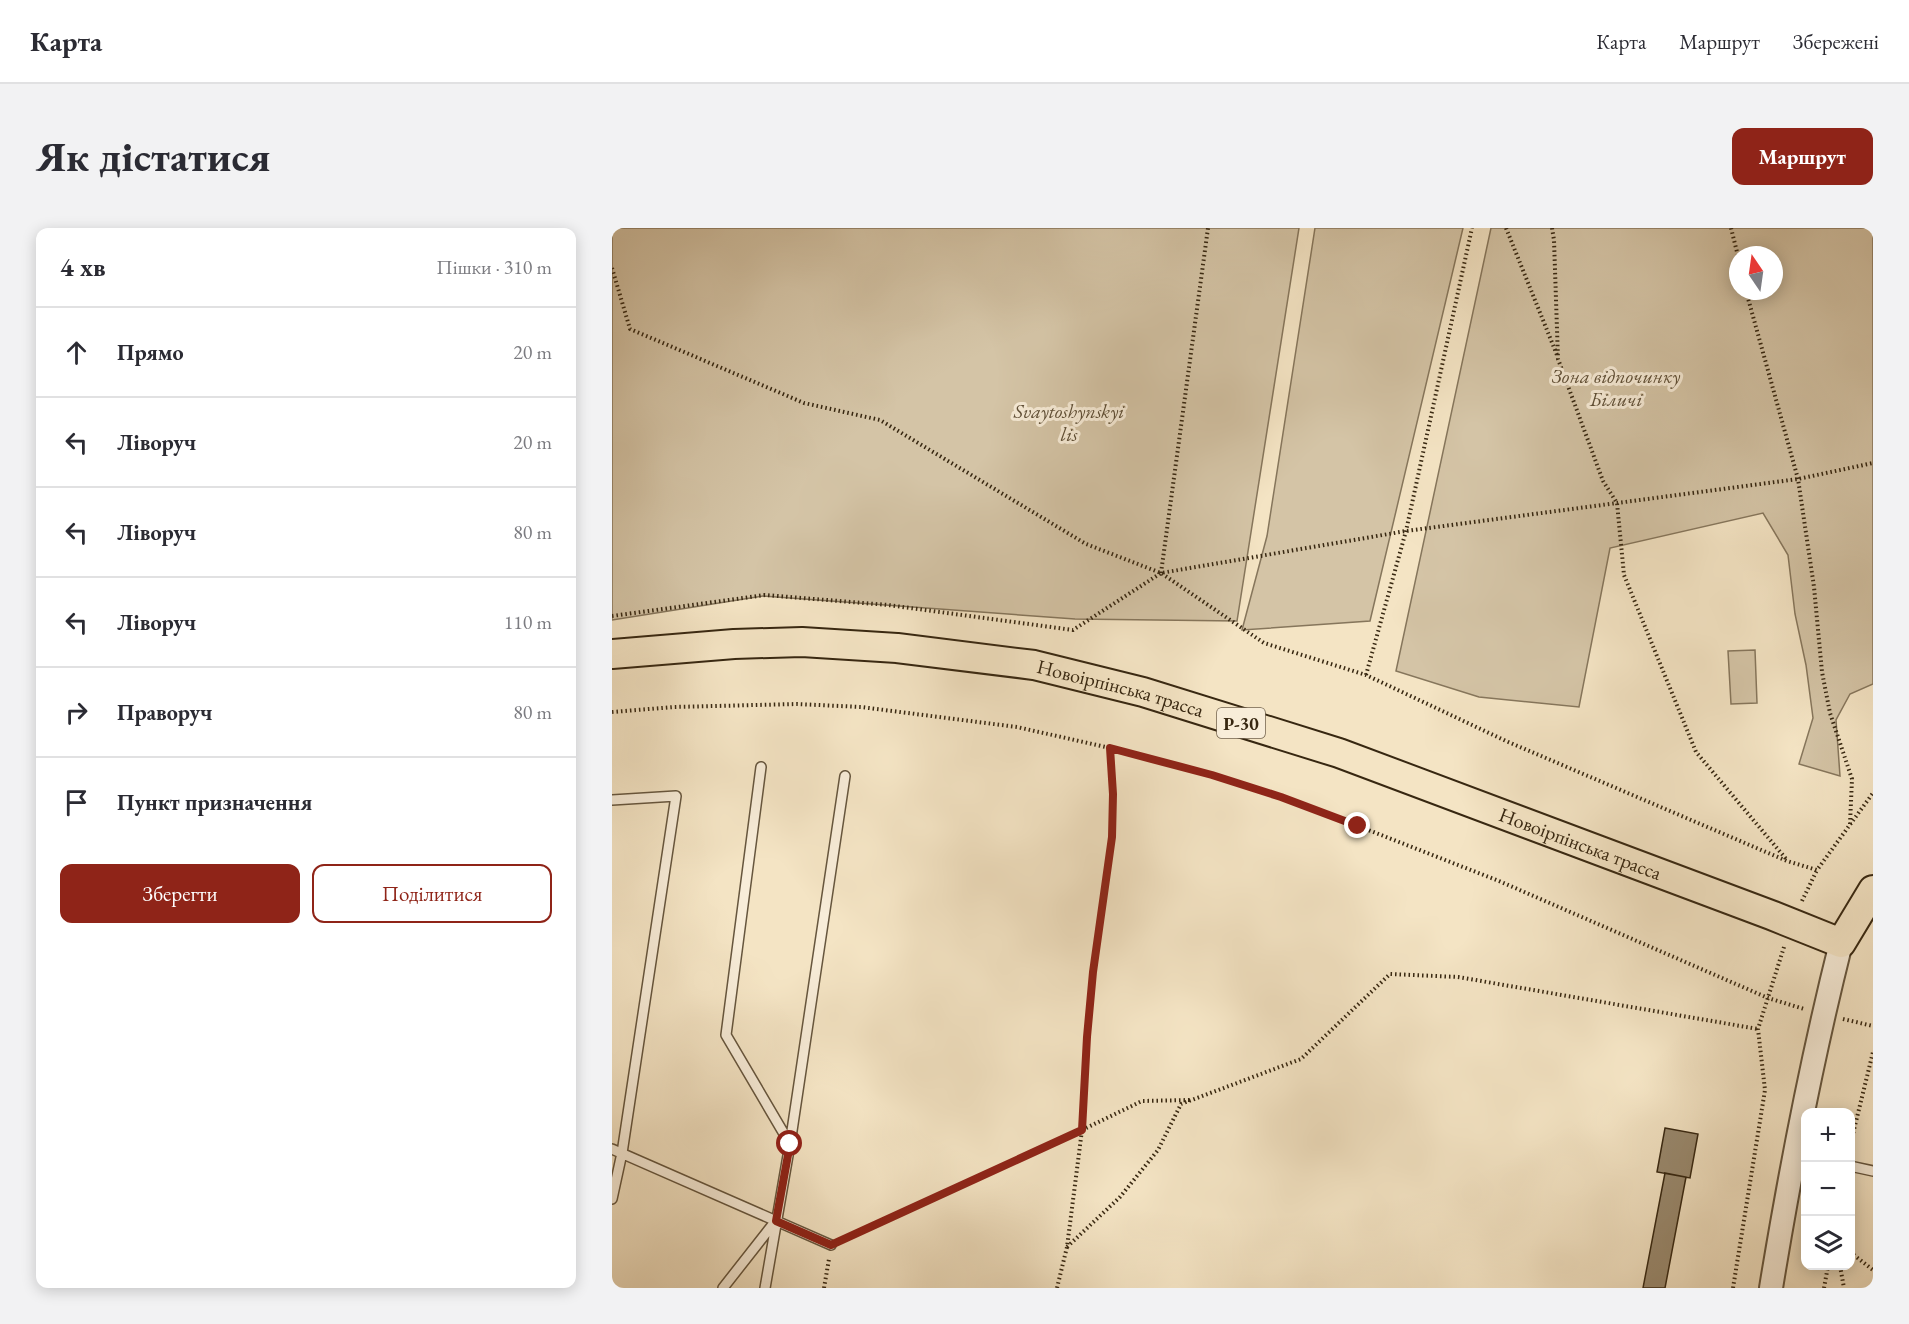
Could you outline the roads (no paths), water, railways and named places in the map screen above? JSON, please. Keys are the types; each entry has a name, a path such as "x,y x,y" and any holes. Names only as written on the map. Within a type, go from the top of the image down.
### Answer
{"main road":[{"name":"Новоірпінська трасса","path":"612,654 700,646 802,642 897,648 1034,665 1143,692 1339,753 1760,911 1841,944"},
{"path":"1841,944 1873,890"}],"street":[{"path":"1771,1288 1799,1155 1820,1025 1841,944"}],"lane":[{"path":"761,767 726,1035 790,1144"},
{"path":"765,1288 790,1144 845,777"},
{"path":"612,800 676,796 622,1153 612,1199"},
{"path":"612,1149 831,1245"},
{"path":"1855,1167 1873,1171"},
{"path":"723,1288 776,1221"}],"park label":[{"name":"Зона відпочинку Біличі","path":"1616,388"},
{"name":"Svaytoshynskyi lis","path":"1069,422"}]}
